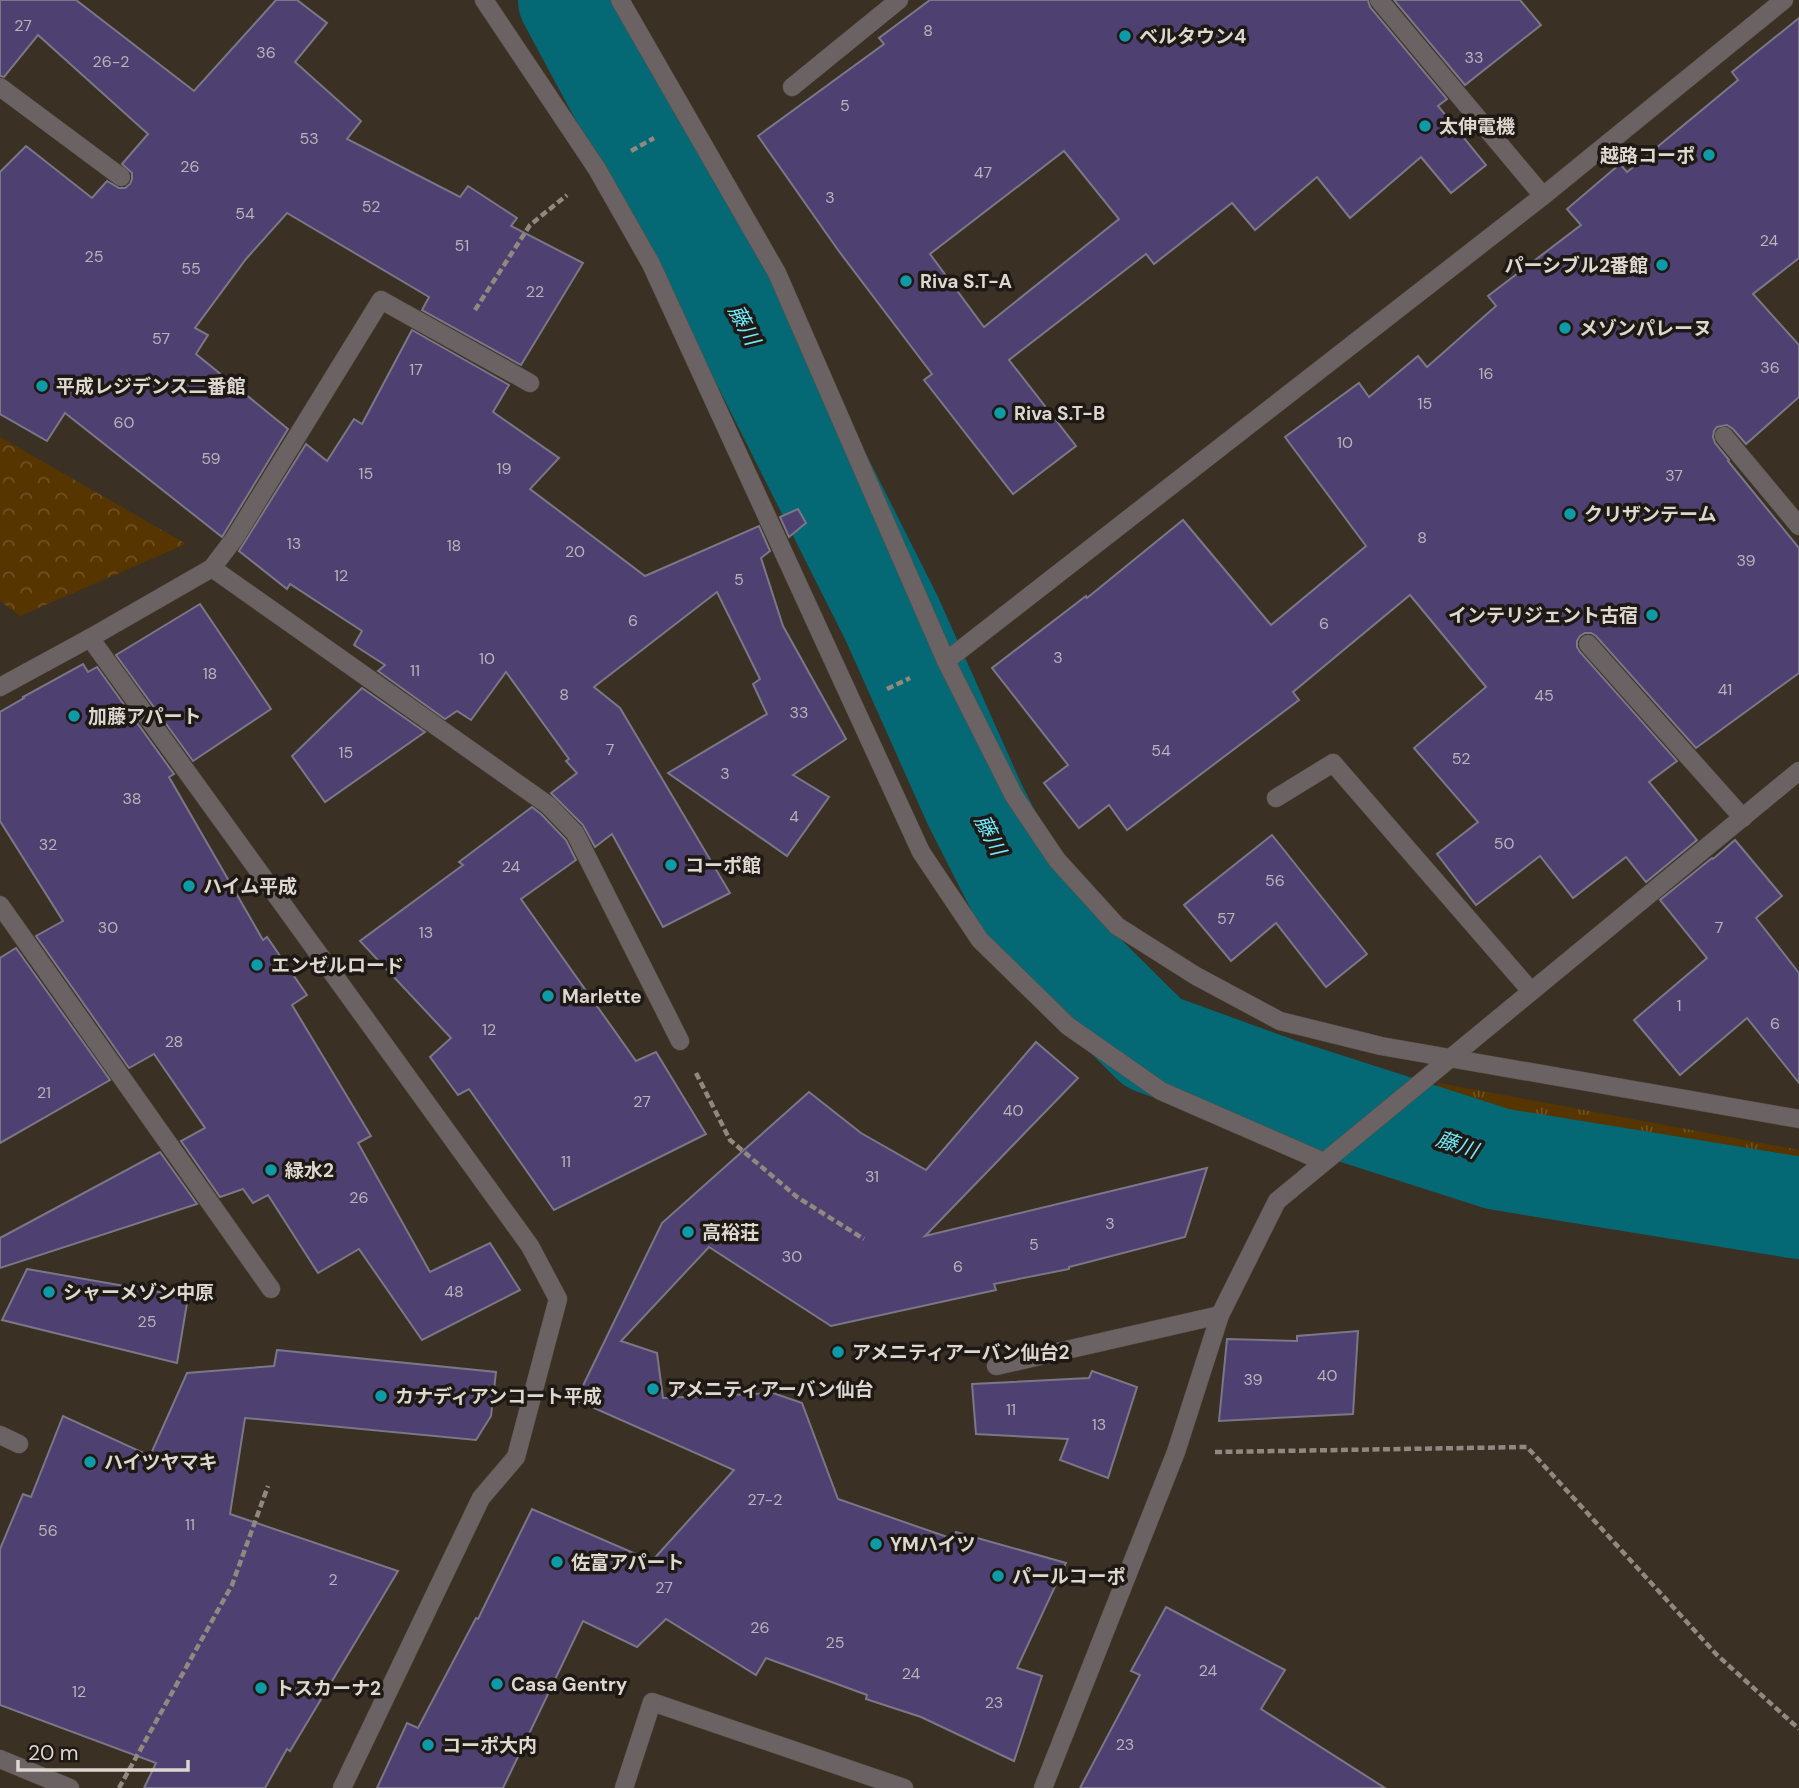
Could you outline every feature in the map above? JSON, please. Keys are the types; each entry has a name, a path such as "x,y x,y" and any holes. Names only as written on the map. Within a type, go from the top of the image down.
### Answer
{"street":[{"path":"484,0 597,169 651,264 921,852 981,940 1068,1026 1161,1091 1324,1162"},
{"path":"620,0 777,273 946,661 1014,796 1057,860 1117,926 1196,976 1280,1021 1381,1046 1799,1119"},
{"path":"792,87 899,0"},
{"path":"1379,0 1543,196"},
{"path":"946,661 1543,196 1784,0"},
{"path":"0,87 121,177"},
{"path":"0,687 212,568 234,539 381,300 530,383"},
{"path":"1724,436 1799,526"},
{"path":"212,568 548,805 575,833 680,1041"},
{"path":"90,638 530,1246 558,1299 516,1457 481,1498 342,1788"},
{"path":"1588,644 1743,818"},
{"path":"1276,798 1333,763 1531,991"},
{"path":"1043,1788 1176,1452 1220,1315 1277,1201 1799,771"},
{"path":"0,905 271,1289"},
{"path":"996,1366 1220,1315"},
{"path":"0,1435 19,1444"},
{"path":"624,1788 652,1702 904,1788"},
{"path":"0,1759 70,1788"}],"path":[{"path":"454,341 530,225 597,169 663,134"},
{"path":"854,705 946,661"},
{"path":"680,1041 730,1140 797,1197 863,1239"},
{"path":"1176,1452 1527,1447 1717,1655 1799,1729"},
{"path":"118,1788 232,1585 268,1486"}],"green space":[{"path":"0,437 186,544 20,616 0,601"},
{"path":"1439,1083 1799,1150 1799,1192 1402,1120"}],"building":[{"path":"0,0 76,0 194,91 276,0 297,0 327,23 295,62 361,121 347,139 460,197 468,186 517,218 511,226 583,263 521,365 422,310 429,297 287,213 246,259 195,328 208,335 196,354 288,429 222,537 65,413 47,441 0,414 0,172 26,146 92,198 107,181 119,188 130,184 132,173 122,164 148,134 38,35 4,77 0,76"},
{"path":"930,0 1368,0 1370,7 1447,99 1438,106 1486,165 1451,193 1421,157 1350,218 1317,177 1255,230 1232,203 1154,264 1146,254 1009,360 1076,446 1013,494 924,380 932,374 838,250 758,136 884,44 879,38","holes":["1064,151 1119,219 984,327 930,254"]},
{"path":"1394,0 1520,0 1541,25 1465,85"},
{"path":"1799,18 1799,258 1753,294 1799,345 1799,397 1746,444 1727,425 1717,427 1713,437 1728,461 1799,548 1799,673 1696,748 1596,636 1585,633 1577,641 1580,652 1677,761 1649,782 1697,840 1646,882 1626,857 1573,898 1540,856 1476,905 1437,854 1478,822 1414,748 1486,687 1410,595 1293,692 1299,700 1127,830 1109,805 1079,828 1044,783 1068,765 992,668 1086,596 1087,598 1183,520 1271,625 1366,546 1285,437 1359,383 1369,397 1418,356 1427,367 1496,306 1488,296 1581,225 1567,209 1620,164 1627,172 1738,80 1732,72"},
{"path":"412,330 509,385 493,412 559,458 530,489 645,576 759,526 770,551 761,558 783,626 846,739 793,775 829,797 787,856 668,773 767,714 753,684 760,679 717,592 594,687 620,708 730,893 663,927 612,834 595,847 583,825 551,793 577,773 506,672 471,720 457,711 445,719 378,671 385,665 354,645 362,631 290,584 287,589 239,551 306,444 327,461 354,419 362,424"},
{"path":"798,509 806,523 789,537 780,517"},
{"path":"200,604 271,709 193,761 116,655"},
{"path":"83,664 88,672 97,667 174,774 169,777 263,940 267,937 307,995 292,1005 371,1136 358,1143 430,1272 490,1243 520,1290 422,1340 359,1249 318,1273 268,1195 253,1203 243,1189 220,1197 181,1141 205,1128 154,1054 129,1068 36,936 63,921 0,821 0,712"},
{"path":"362,688 425,732 325,802 292,756"},
{"path":"532,807 566,840 576,860 521,899 636,1061 656,1052 706,1134 554,1210 469,1089 458,1095 430,1057 451,1038 360,941 463,865 459,862"},
{"path":"1272,835 1367,954 1326,987 1276,923 1231,961 1184,905"},
{"path":"1735,840 1782,896 1756,918 1799,973 1799,1083 1747,1018 1680,1075 1634,1020 1707,958 1660,900"},
{"path":"16,948 110,1080 0,1143 0,958"},
{"path":"1036,1042 1078,1078 925,1236 1207,1168 1185,1237 1069,1269 994,1284 996,1290 831,1326 709,1247 621,1341 657,1353 663,1398 773,1393 802,1403 838,1499 953,1539 956,1532 1066,1563 1017,1668 1042,1676 1014,1761 921,1717 866,1699 867,1695 766,1658 756,1675 666,1619 637,1647 583,1621 503,1788 377,1788 407,1723 418,1728 476,1618 478,1619 532,1509 652,1561 734,1470 576,1400 662,1223 809,1092 861,1133 926,1170"},
{"path":"160,1152 197,1204 0,1268 0,1238"},
{"path":"27,1269 188,1297 177,1363 2,1320"},
{"path":"1358,1331 1353,1414 1219,1421 1227,1339 1297,1341 1297,1336"},
{"path":"277,1350 496,1372 491,1416 476,1440 245,1418 230,1514 398,1571 265,1788 144,1788 156,1763 0,1705 0,1549 23,1494 31,1497 63,1416 150,1456 187,1373 274,1366"},
{"path":"1092,1371 1137,1387 1108,1478 1060,1460 1068,1439 976,1434 972,1384 1089,1378"},
{"path":"1166,1607 1285,1670 1261,1709 1385,1788 1080,1788 1140,1675 1131,1671"}],"waterway":[{"name":"藤川","path":"569,0 745,327 892,619 975,805 1038,929 1153,1043 1277,1088 1498,1159 1799,1208"}],"place":[{"name":"ベルタウン4","path":"1125,36"},
{"name":"太伸電機","path":"1425,126"},
{"name":"越路コーポ","path":"1709,155"},
{"name":"パーシブル2番館","path":"1662,265"},
{"name":"Riva S.T-A","path":"906,281"},
{"name":"メゾンパレーヌ","path":"1565,328"},
{"name":"平成レジデンス二番館","path":"42,386"},
{"name":"Riva S.T-B","path":"1000,413"},
{"name":"クリザンテーム","path":"1570,514"},
{"name":"インテリジェント古宿","path":"1652,615"},
{"name":"加藤アパート","path":"74,716"},
{"name":"コーポ館","path":"671,865"},
{"name":"ハイム平成","path":"189,886"},
{"name":"エンゼルロード","path":"257,965"},
{"name":"Marlette","path":"548,996"},
{"name":"緑水2","path":"271,1170"},
{"name":"高裕荘","path":"688,1232"},
{"name":"シャーメゾン中原","path":"49,1292"},
{"name":"アメニティアーバン仙台2","path":"838,1352"},
{"name":"アメニティアーバン仙台","path":"653,1389"},
{"name":"カナディアンコート平成","path":"381,1396"},
{"name":"ハイツヤマキ","path":"90,1462"},
{"name":"YMハイツ","path":"876,1544"},
{"name":"佐富アパート","path":"557,1562"},
{"name":"パールコーポ","path":"998,1576"},
{"name":"Casa Gentry","path":"497,1684"},
{"name":"トスカーナ2","path":"261,1688"},
{"name":"コーポ大内","path":"428,1745"}]}
